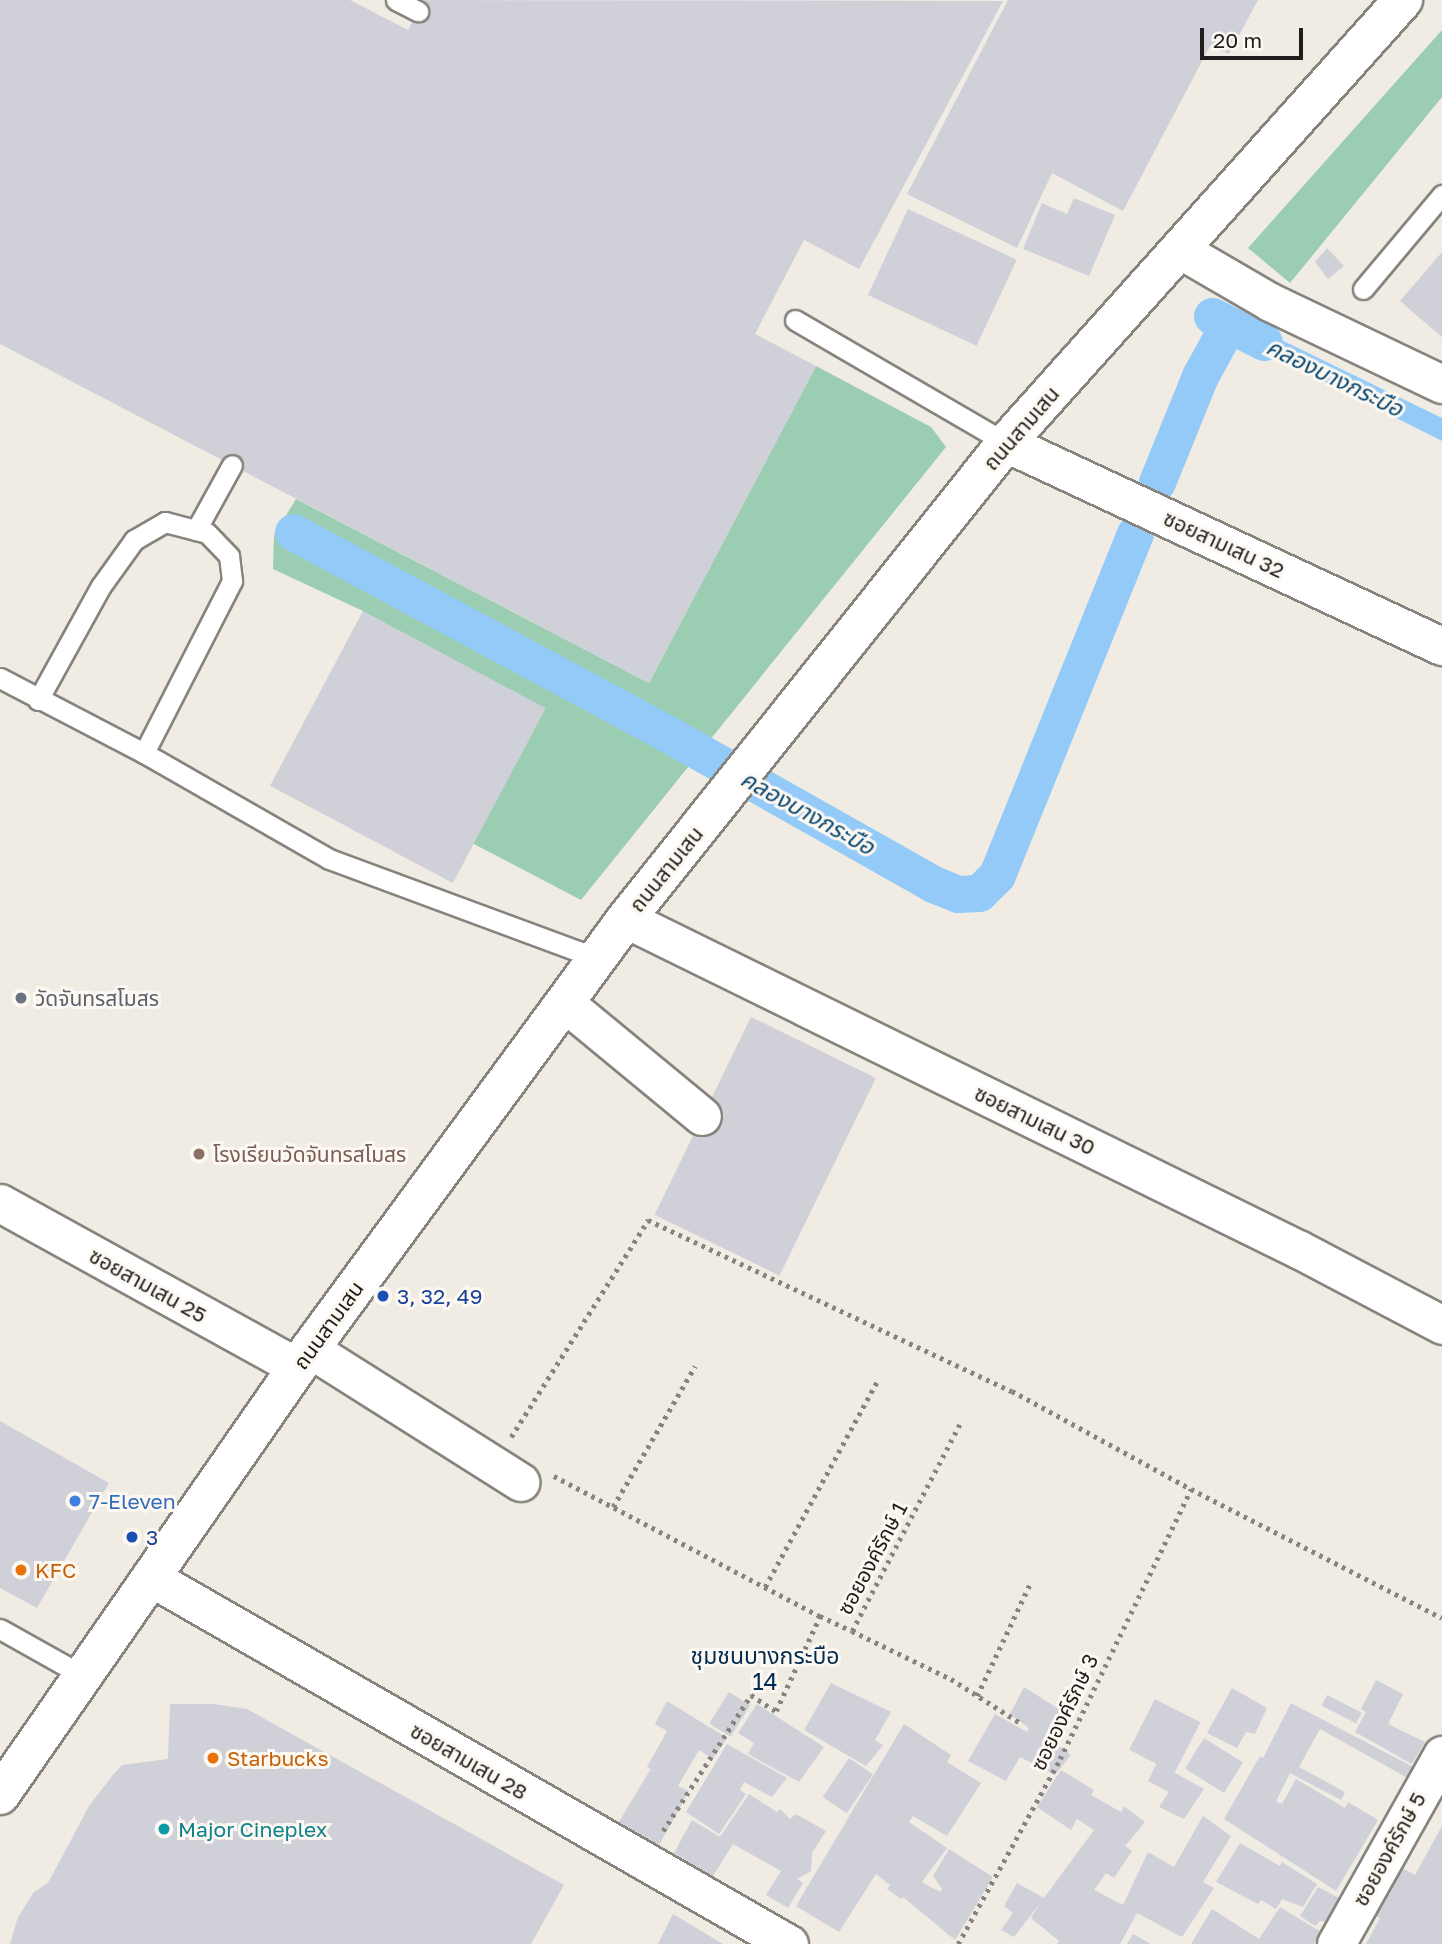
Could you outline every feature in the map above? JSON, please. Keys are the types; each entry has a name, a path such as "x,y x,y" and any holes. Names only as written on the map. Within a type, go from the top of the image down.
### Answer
{"main road":[{"name":"ถนนสามเสน","path":"0,1795 303,1358 626,919 1006,443 1402,0"}],"street":[{"path":"1179,249 1270,302 1442,384"},
{"name":"ซอยสามเสน 32","path":"1006,443 1442,646"},
{"name":"ซอยสามเสน 30","path":"626,919 1300,1250 1442,1325"},
{"path":"566,1004 702,1116"},
{"name":"ซอยสามเสน 25","path":"0,1203 536,1478"},
{"name":"ซอยสามเสน 28","path":"150,1577 789,1944"},
{"name":"ซอยองค์รักษ์ 5","path":"1336,1944 1442,1755"}],"lane":[{"path":"396,0 418,11"},
{"path":"1363,289 1442,195"},
{"path":"795,320 1006,443"},
{"path":"196,530 232,465"},
{"path":"38,700 101,586 134,540 165,522 206,533 229,556 232,581 144,753"},
{"path":"0,678 144,753 329,859 597,958"},
{"path":"0,1629 82,1675"}],"path":[{"path":"503,1448 648,1220 1012,1391 1191,1489 1442,1618"},
{"path":"612,1507 695,1366"},
{"path":"765,1587 878,1380"},
{"name":"ซอยองค์รักษ์ 1","path":"659,1838 751,1695 776,1711 820,1616 852,1631 961,1422"},
{"path":"536,1478 612,1507 820,1616"},
{"name":"ซอยองค์รักษ์ 3","path":"958,1944 1060,1759 1191,1489"},
{"path":"977,1696 1031,1582"},
{"path":"852,1631 951,1679 1022,1724"}],"green space":[{"path":"1442,30 1442,97 1290,283 1248,248"},
{"path":"816,366 931,427 946,447 581,900 472,843 363,611 273,569 274,535 296,499 649,683"}],"water":[{"path":"1226,313 1442,418 1442,441 1216,327"}],"building":[{"path":"0,0 350,0 408,30 424,0 1003,1 859,269 804,240 755,334 816,366 649,683 0,344"},
{"path":"1008,0 1258,0 1229,54 1210,46 1123,211 1052,173 1017,248 907,194"},
{"path":"1074,198 1115,215 1089,276 1023,249 1042,203 1067,214"},
{"path":"908,209 1017,260 977,346 868,295"},
{"path":"1327,248 1344,266 1328,279 1315,262"},
{"path":"1442,252 1442,337 1400,301"},
{"path":"363,611 546,708 453,883 270,786"},
{"path":"751,1017 876,1078 779,1276 655,1215"},
{"path":"0,1421 109,1483 37,1608 0,1588"},
{"path":"1376,1680 1403,1694 1388,1724 1425,1742 1412,1764 1355,1732 1366,1712 1361,1709"},
{"path":"831,1683 891,1712 875,1740 883,1745 866,1766 804,1730"},
{"path":"1024,1687 1073,1718 1056,1744 1071,1755 1055,1775 1020,1757 1006,1781 968,1761 995,1714 1027,1732 1029,1728 1010,1714"},
{"path":"1232,1688 1267,1708 1255,1734 1246,1732 1237,1748 1207,1733"},
{"path":"729,1692 750,1705 731,1737 709,1723"},
{"path":"1327,1695 1362,1713 1356,1723 1322,1706"},
{"path":"1155,1699 1200,1722 1175,1773 1129,1750"},
{"path":"667,1701 727,1738 713,1759 699,1750 678,1786 689,1791 659,1845 619,1822 650,1770 657,1773 647,1767 667,1731 655,1724"},
{"path":"1291,1703 1419,1770 1413,1781 1320,1729 1299,1767 1345,1792 1341,1800 1290,1773 1276,1801 1282,1804 1296,1779 1345,1808 1348,1802 1378,1820 1336,1891 1224,1819 1260,1756 1263,1758"},
{"path":"170,1704 213,1704 247,1709 564,1885 531,1944 10,1944 18,1917 34,1892 48,1883 89,1806 112,1776 122,1765 168,1759"},
{"path":"757,1704 824,1747 799,1782 748,1754 754,1743 738,1733"},
{"path":"904,1724 951,1755 947,1762 981,1783 947,1836 913,1816 909,1822 947,1848 922,1882 940,1892 942,1889 933,1876 949,1849 993,1877 955,1940 903,1897 901,1899 887,1889 890,1885 876,1874 839,1932 796,1906"},
{"path":"1204,1738 1243,1762 1224,1793 1185,1769"},
{"path":"727,1744 787,1778 772,1797 744,1782 740,1790 746,1794 719,1834 686,1812"},
{"path":"849,1758 873,1774 847,1813 823,1797"},
{"path":"1157,1763 1204,1789 1184,1819 1159,1807 1169,1792 1148,1781"},
{"path":"1061,1770 1094,1790 1091,1795 1121,1812 1124,1806 1145,1822 1125,1846 1132,1851 1114,1878 1106,1873 1094,1890 1123,1905 1148,1852 1174,1867 1203,1816 1231,1836 1203,1882 1214,1888 1182,1937 1137,1913 1120,1944 1057,1944 1059,1941 1031,1918 1040,1903 1014,1937 1001,1930 1013,1913 1004,1906 1017,1883 1044,1898 1094,1830 1077,1819 1071,1830 1037,1807"},
{"path":"749,1794 777,1812 780,1809 790,1819 796,1814 826,1831 812,1853 811,1871 797,1879 803,1883 788,1908 766,1895 781,1871 733,1844 713,1876 674,1853 692,1820 720,1837"},
{"path":"1442,1826 1442,1944 1366,1944 1380,1918 1369,1912 1395,1864 1415,1875"},
{"path":"1240,1843 1280,1866 1282,1862 1317,1884 1303,1907 1282,1899 1276,1909 1261,1900 1258,1904 1216,1882"},
{"path":"1318,1887 1347,1902 1328,1922 1320,1921 1315,1926 1300,1916"},
{"path":"1280,1907 1321,1932 1314,1944 1191,1944 1212,1909 1259,1939"},
{"path":"673,1914 723,1944 658,1944"},
{"path":"1133,1934 1151,1944 1127,1944"}],"waterway":[{"name":"คลองบางกระบือ","path":"1212,316 1264,342"},
{"name":"คลองบางกระบือ","path":"1157,482 1200,376 1228,325"},
{"name":"คลองบางกระบือ","path":"293,532 668,734 933,884 958,894 979,893 997,875 1135,534"}],"place":[{"name":"วัดจันทรสโมสร","path":"21,998"},
{"name":"โรงเรียนวัดจันทรสโมสร","path":"199,1154"},
{"name":"3, 32, 49","path":"383,1296"},
{"name":"7-Eleven","path":"75,1501"},
{"name":"3","path":"132,1537"},
{"name":"KFC","path":"21,1570"},
{"name":"Starbucks","path":"213,1758"},
{"name":"Major Cineplex","path":"164,1829"}],"district":[{"name":"ชุมชนบางกระบือ 14","path":"765,1668"}]}
